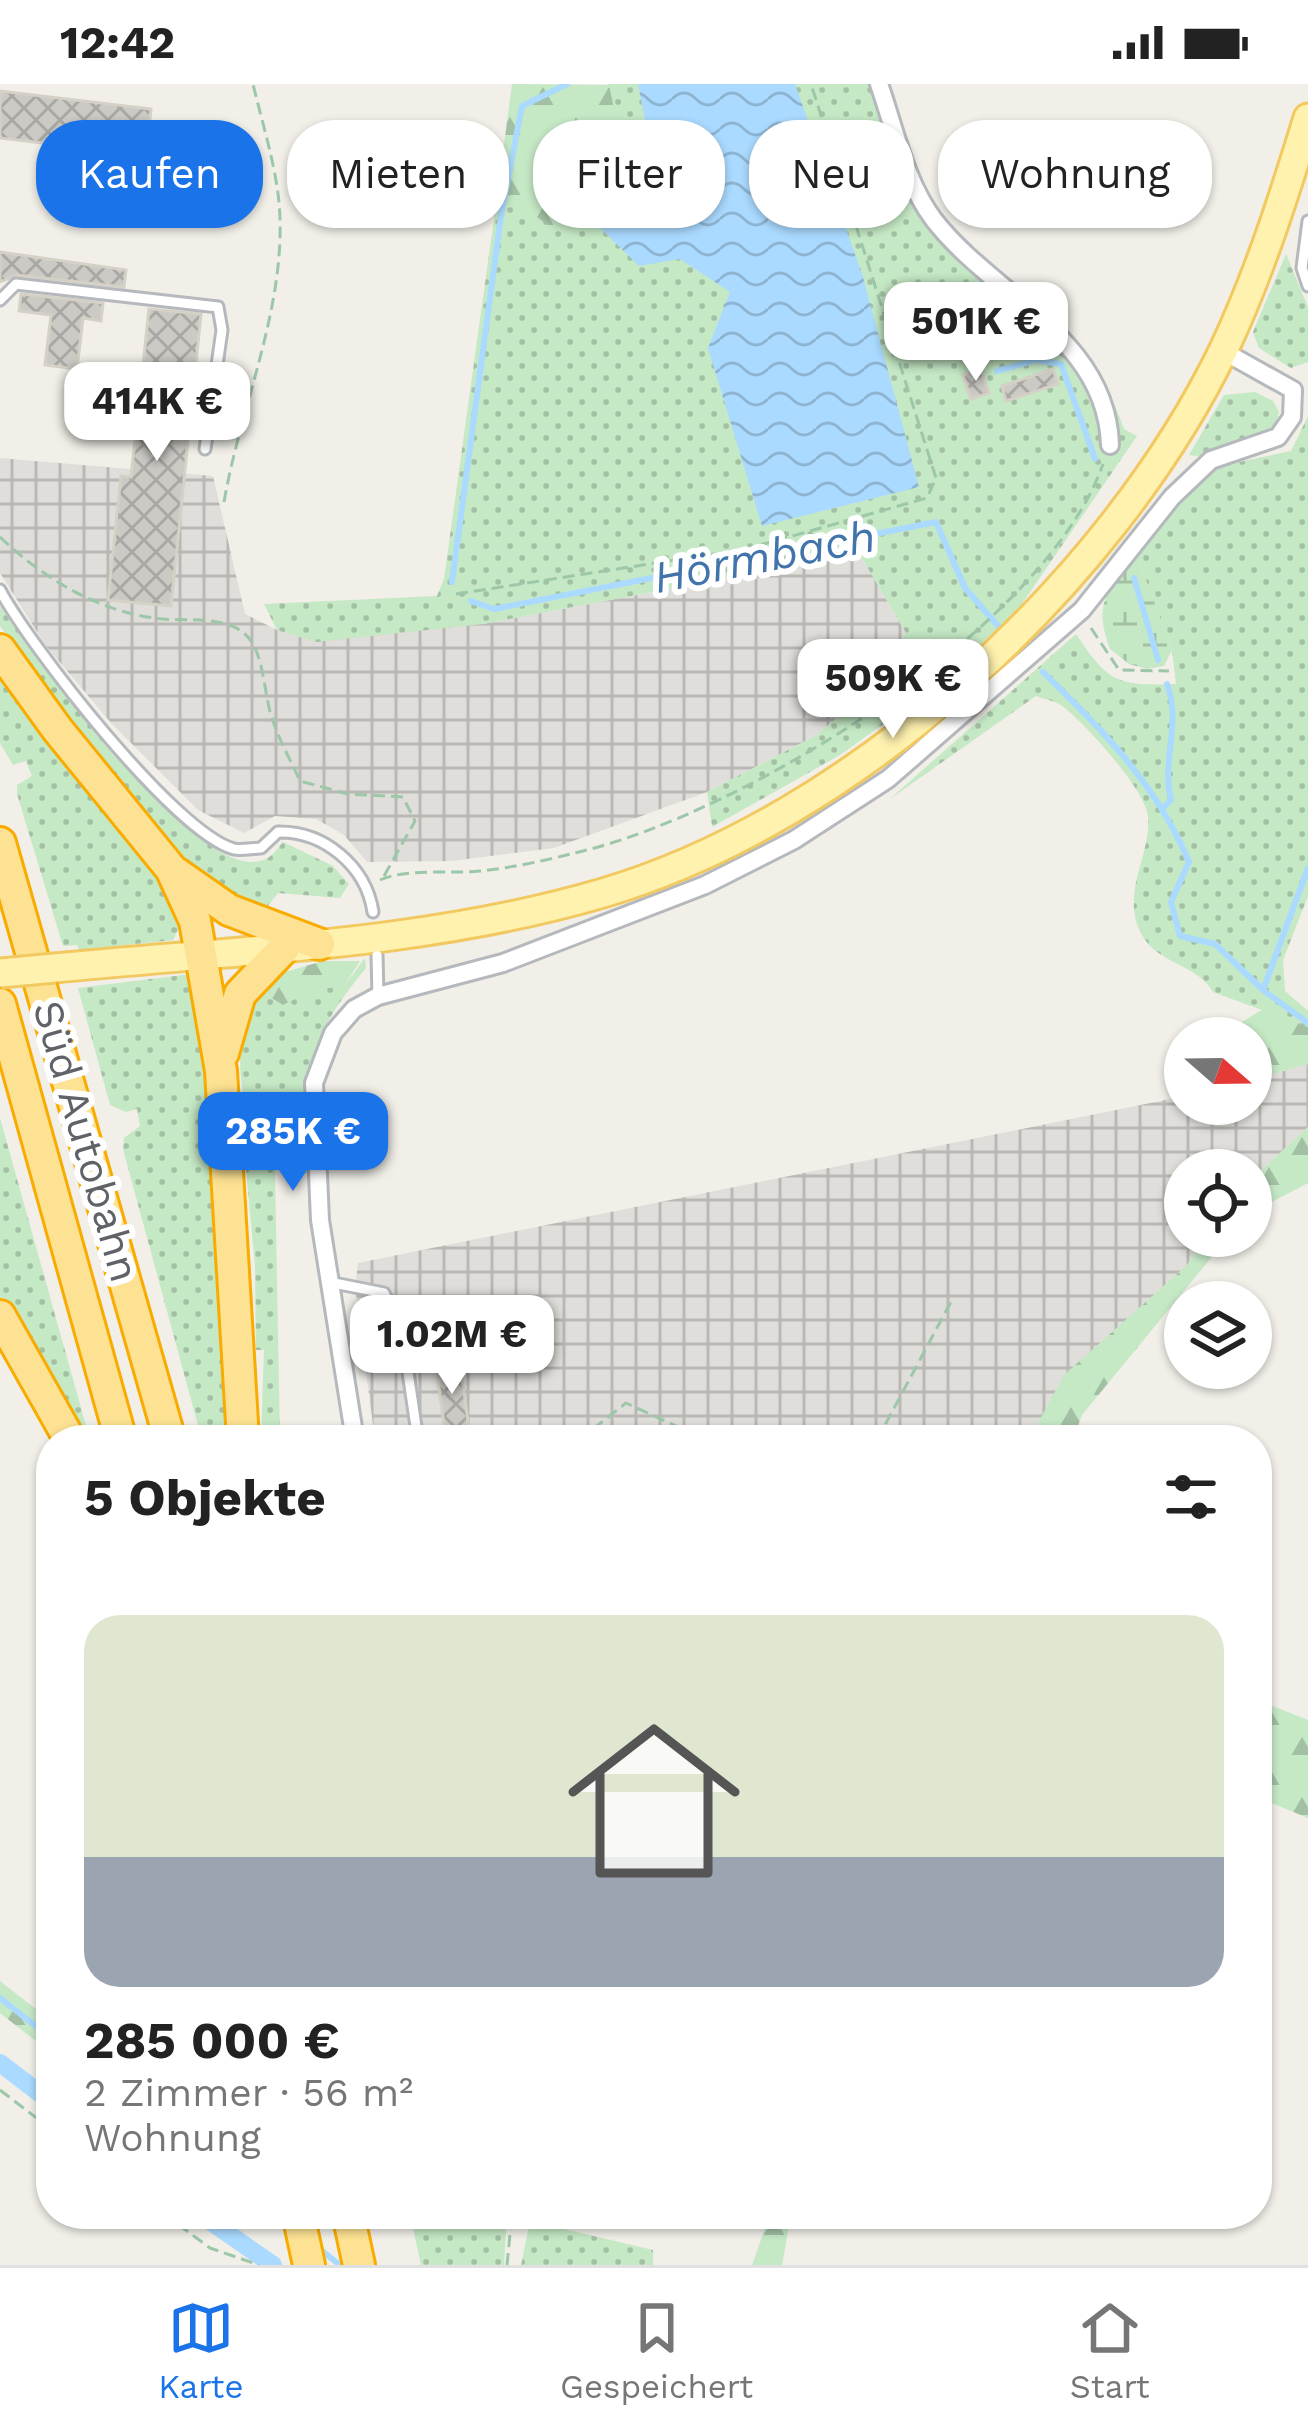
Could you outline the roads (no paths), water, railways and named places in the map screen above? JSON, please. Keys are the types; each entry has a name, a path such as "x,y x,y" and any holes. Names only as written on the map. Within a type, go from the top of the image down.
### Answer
{"highway":[{"path":"0,650 56,729 171,869 186,895 203,956 221,1071 242,1425"},
{"name":"Süd Autobahn","path":"0,843 166,1425"},
{"path":"171,869 229,910 319,944"},
{"path":"221,1071 230,1014 240,994 284,948"},
{"name":"Süd Autobahn","path":"0,1004 117,1425"},
{"path":"0,1316 62,1425"},
{"path":"301,2229 309,2265"},
{"path":"351,2229 358,2261"}],"main road":[{"path":"0,973 284,948 520,915 608,892 702,853 804,799 912,728 999,653 1133,494 1223,351 1270,238 1308,118"}],"street":[{"path":"879,84 918,198 939,226 1065,341 1109,414 1110,445"},
{"path":"353,1425 320,1220 314,1083 333,1033 354,1009 378,996 503,963 598,929 794,841 888,779 1082,610 1172,497 1210,460 1278,437 1292,417 1293,390 1223,351"}],"lane":[{"path":"1308,221 1302,268 1308,286"},
{"path":"0,300 16,284 218,307 222,329 205,449"},
{"path":"1293,390 1308,378"},
{"path":"0,590 82,710 183,813 232,849 261,848 278,832 298,832 333,845 370,891 374,912"},
{"path":"377,956 378,996"},
{"path":"329,1282 384,1293 400,1325 416,1425"}],"water":[{"path":"638,84 795,84 808,120 749,120 749,228 846,228 919,487 762,526 708,348 730,292 680,259 639,266 600,228 725,228 725,120 645,120"}],"waterway":[{"name":"Hörmbach","path":"452,582 501,216 522,106 567,84"},
{"path":"997,371 1036,360 1061,364 1095,459"},
{"name":"Hörmbach","path":"471,601 494,609 936,522 965,588 999,627"},
{"path":"1134,578 1158,660"},
{"name":"Hörmbach","path":"1043,672 1126,760 1175,833 1189,862 1171,902 1180,936 1215,944 1263,990"},
{"path":"1165,806 1171,800 1168,770 1173,713 1167,684"},
{"name":"Hörmbach","path":"1308,868 1263,990 1308,1023"},
{"path":"0,1998 36,2026"},
{"path":"0,2063 36,2091"},
{"path":"221,2229 273,2265"},
{"path":"316,2246 340,2265"}]}
